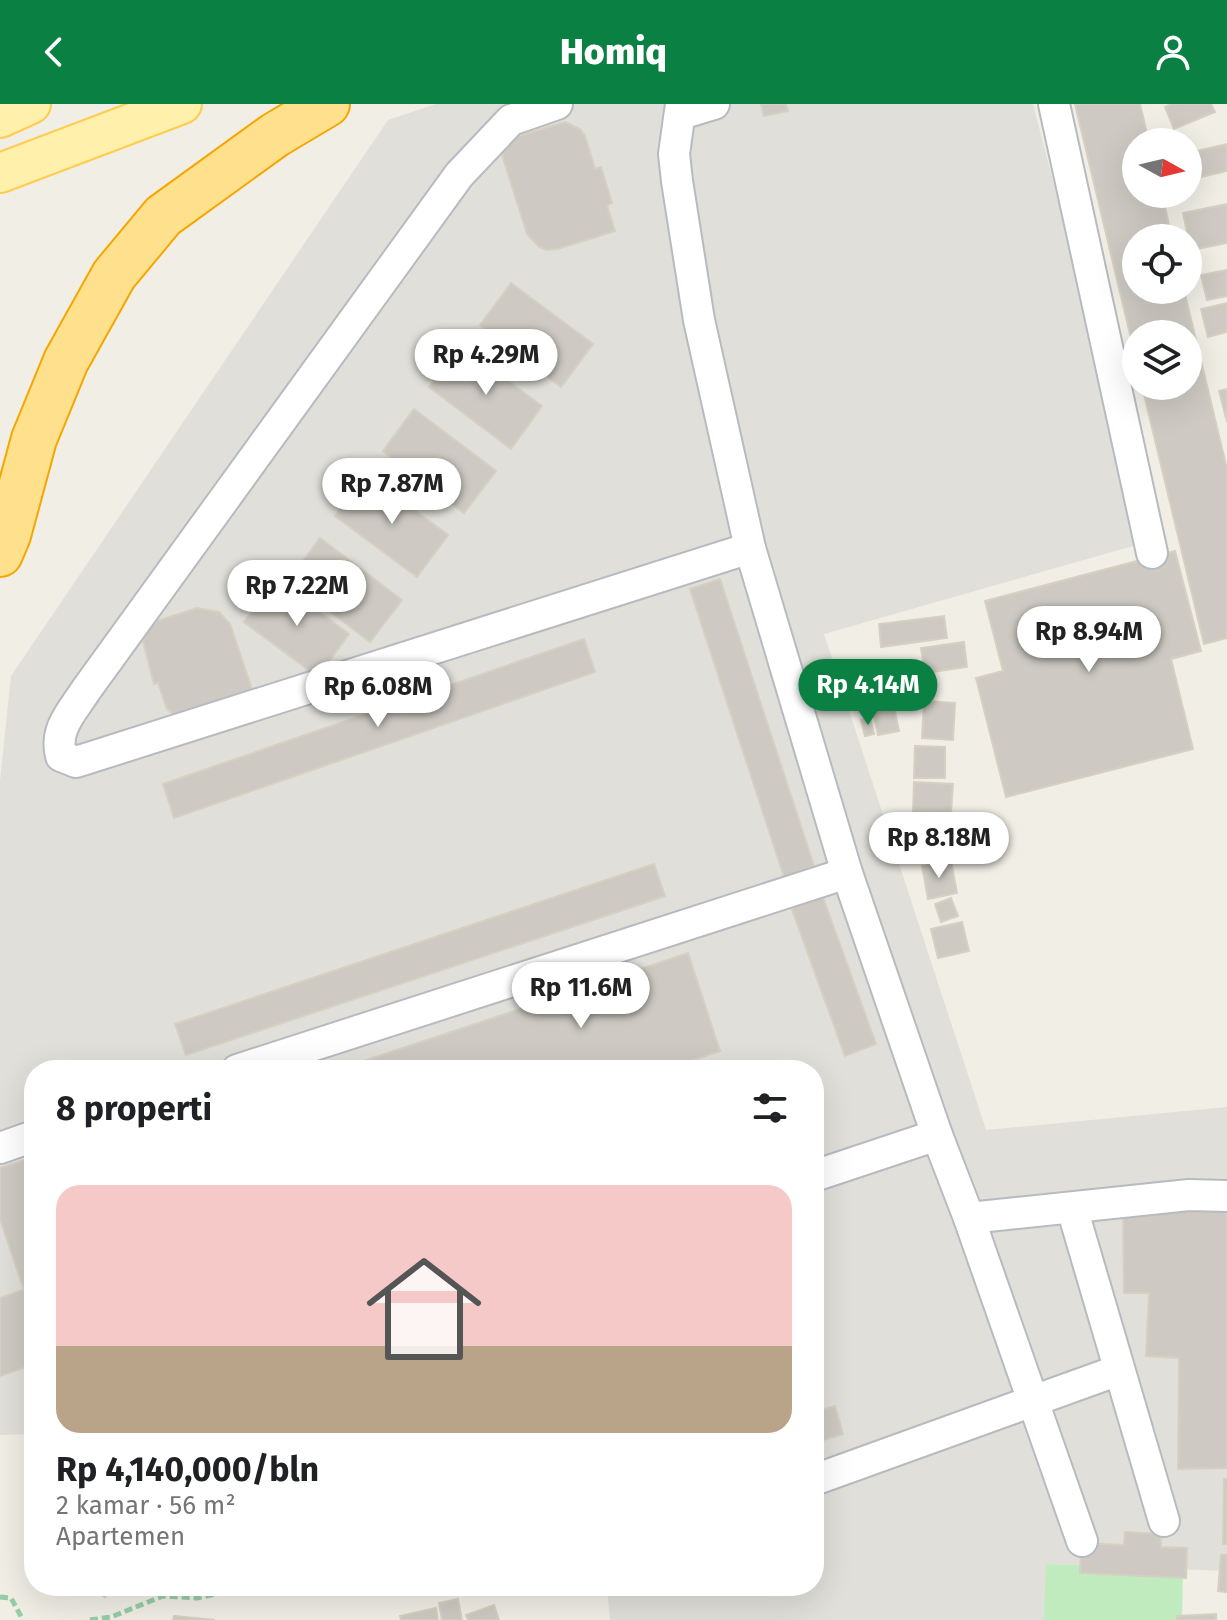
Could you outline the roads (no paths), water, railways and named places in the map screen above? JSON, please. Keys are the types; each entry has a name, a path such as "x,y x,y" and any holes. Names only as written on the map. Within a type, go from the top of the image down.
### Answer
{"highway":[{"path":"0,554 34,439 66,361 114,275 163,216 275,135 327,104"}],"main road":[{"path":"0,118 31,104"},
{"path":"0,173 182,104"}],"lane":[{"path":"557,104 511,120 459,175 86,690 61,728 58,743 61,756 76,762 750,548"},
{"path":"714,104 681,109 674,154 699,320 750,548 847,873 1082,1541"},
{"path":"1054,104 1152,553"},
{"path":"268,1060 847,873"},
{"path":"824,1173 937,1135"},
{"path":"0,1148 24,1140"},
{"path":"969,1218 1189,1195 1227,1196"},
{"path":"1072,1208 1164,1521"},
{"path":"824,1476 1119,1370"}]}
